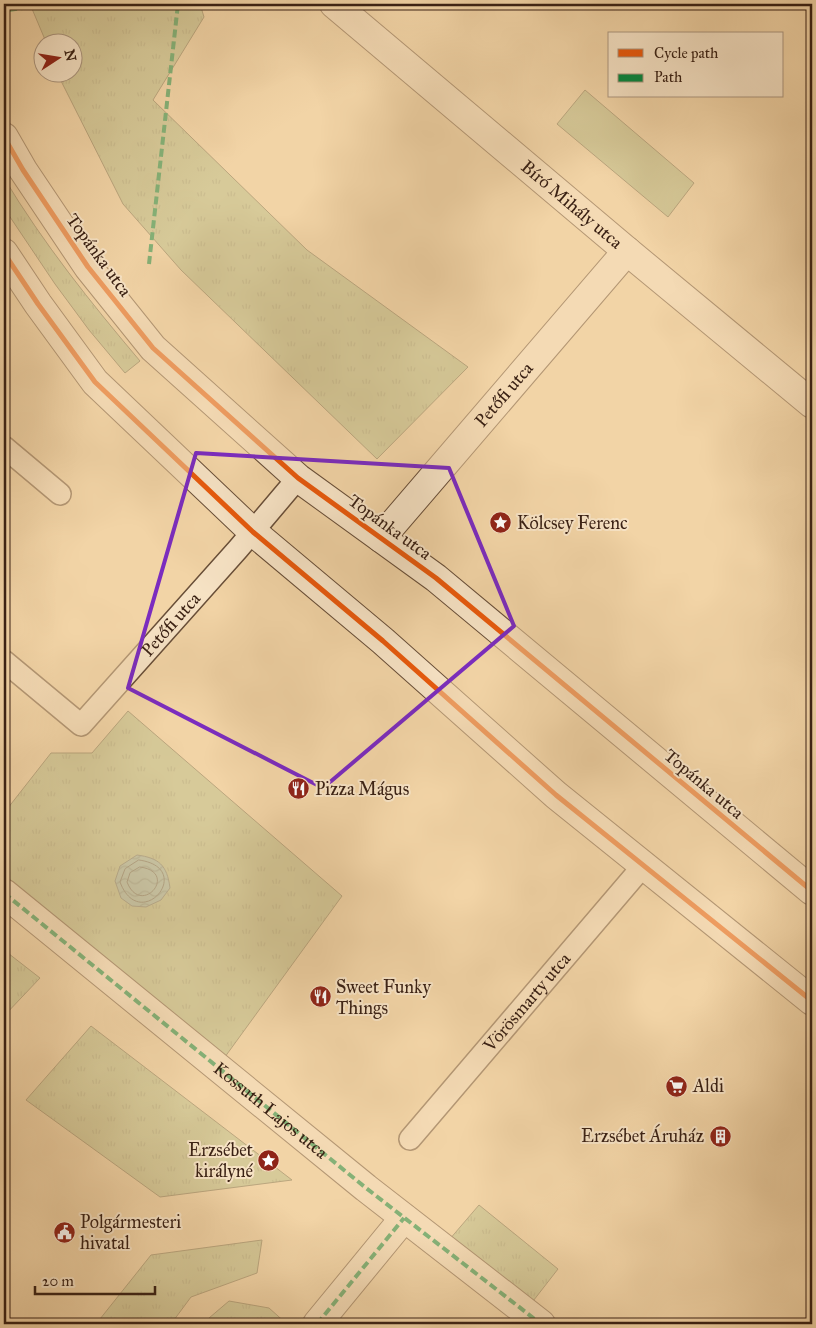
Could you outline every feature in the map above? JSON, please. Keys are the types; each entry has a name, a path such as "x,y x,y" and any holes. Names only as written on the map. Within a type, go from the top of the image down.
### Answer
{"street":[{"name":"Bíró Mihály utca","path":"334,4 812,404"},
{"name":"Topánka utca","path":"4,137 23,170 88,267 153,348 298,478 436,578 812,891"},
{"name":"Petőfi utca","path":"381,538 627,251"},
{"path":"4,253 38,304 95,382 253,532 383,641 556,794 812,1001"},
{"name":"Kossuth Lajos utca","path":"4,893 359,1182 541,1324"},
{"path":"317,1324 404,1218"}],"lane":[{"path":"4,447 60,494"},
{"name":"Petőfi utca","path":"4,661 81,725 253,532 298,478"},
{"name":"Vörösmarty utca","path":"410,1139 643,866"}],"highlighted area":[{"path":"196,453 449,468 514,626 323,788 128,688"}],"green space":[{"path":"30,4 200,4 204,17 153,100 307,250 468,367 377,459 181,270 123,204 62,82 82,82 82,32 42,32"},
{"path":"585,90 694,183 668,217 557,124"},
{"path":"4,178 68,272 140,361 125,373 89,330 55,284 4,208"},
{"path":"128,711 342,896 222,1061 6,878 4,874 4,813 51,753 92,753"},
{"path":"4,950 40,978 4,1016"},
{"path":"91,1026 292,1180 160,1197 26,1100"},
{"path":"479,1205 558,1269 530,1305 449,1240"},
{"path":"262,1240 257,1273 191,1297 171,1324 96,1324 151,1255"},
{"path":"229,1301 269,1308 287,1324 202,1324"}],"water":[{"path":"137,855 151,858 161,864 169,880 170,888 161,900 146,907 132,906 121,898 115,881 120,866"}],"marked path":[{"path":"9,10 49,4"},
{"path":"149,264 178,4"},
{"path":"4,893 366,1188 541,1324"},
{"path":"317,1324 404,1218"}],"cycle path":[{"path":"4,137 23,170 88,267 153,348 298,478 436,578 812,891"},
{"path":"4,253 38,304 95,382 253,532 383,641 556,795 812,1001"}],"place":[{"name":"Kölcsey Ferenc","path":"501,523"},
{"name":"Pizza Mágus","path":"299,789"},
{"name":"Sweet Funky Things","path":"320,997"},
{"name":"Aldi","path":"677,1086"},
{"name":"Erzsébet Áruház","path":"720,1136"},
{"name":"Erzsébet királyné","path":"269,1160"},
{"name":"Polgármesteri hivatal","path":"64,1232"}]}
